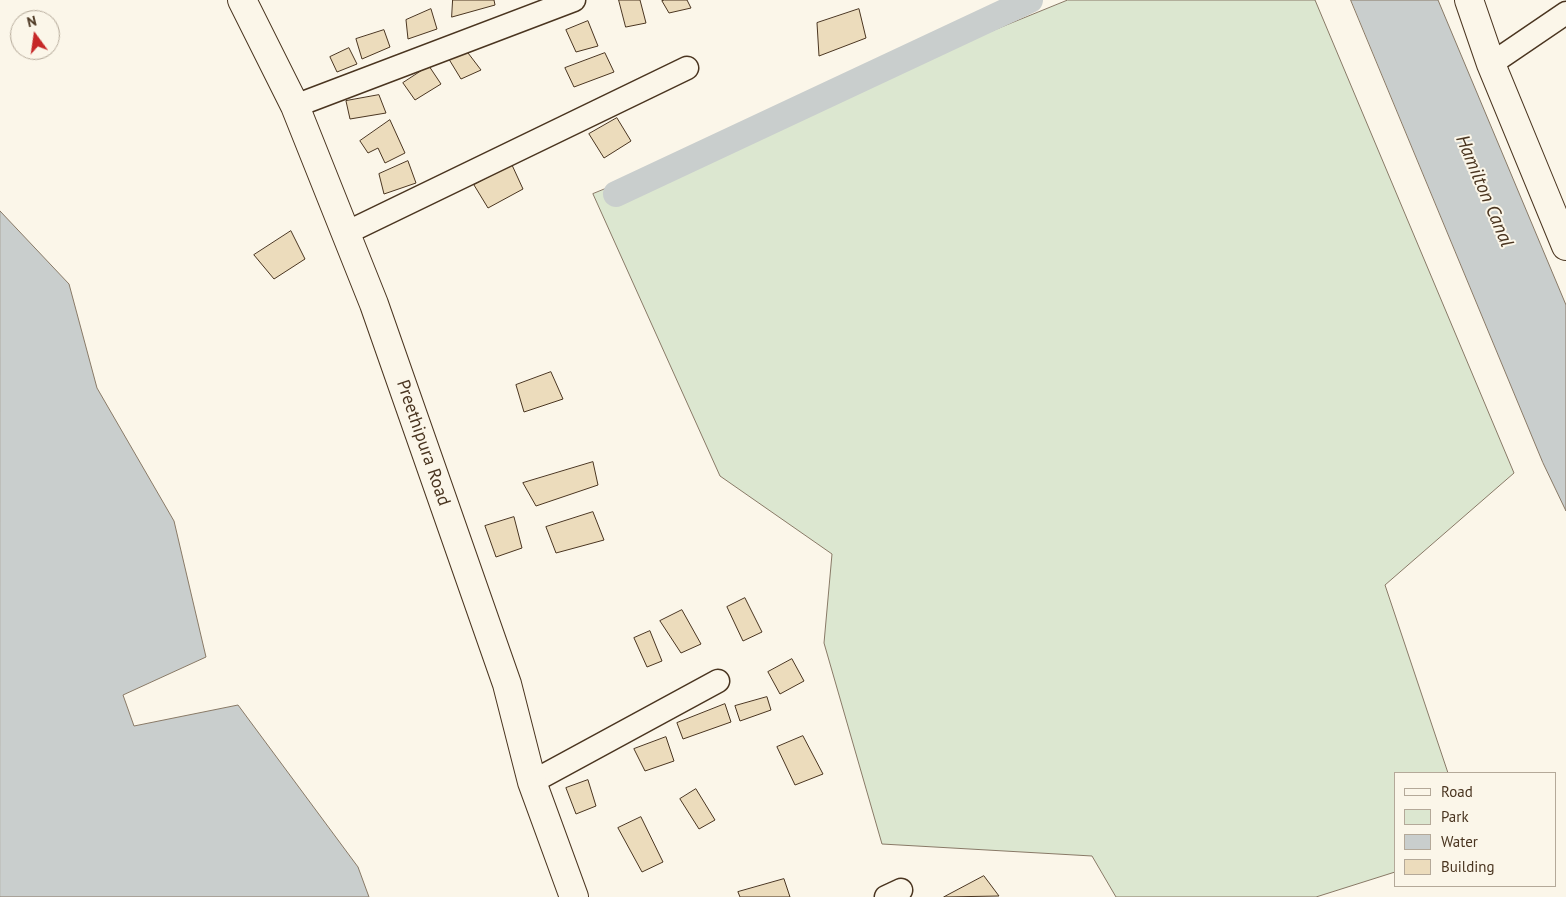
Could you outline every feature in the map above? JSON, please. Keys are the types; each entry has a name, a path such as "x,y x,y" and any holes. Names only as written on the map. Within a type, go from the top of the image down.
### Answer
{"street":[{"name":"Preethipura Road","path":"242,0 295,106 374,304 507,684 532,782 574,897"},
{"path":"295,106 574,0"},
{"path":"1471,1 1491,64 1566,246"},
{"path":"1491,64 1566,14"},
{"path":"346,233 687,68"},
{"path":"532,782 718,681"}],"green space":[{"path":"1068,0 1315,0 1514,473 1385,585 1448,772 1394,772 1394,872 1316,897 1116,897 1092,856 882,844 824,643 832,554 720,476 593,194"}],"water":[{"name":"Hamilton Canal","path":"1351,0 1438,0 1566,305 1566,511 1543,463"},
{"path":"0,211 69,284 97,388 174,521 206,657 123,695 134,726 238,705 358,867 369,897 0,897"}],"building":[{"path":"453,0 494,0 495,5 452,17"},
{"path":"619,0 640,0 646,23 626,27"},
{"path":"687,0 691,8 669,13 662,1"},
{"path":"431,9 437,29 408,39 406,20"},
{"path":"859,9 866,38 819,56 817,23"},
{"path":"588,21 598,46 576,52 566,30"},
{"path":"384,30 390,47 362,59 356,39"},
{"path":"349,48 357,64 337,72 330,57"},
{"path":"465,49 481,70 461,79 447,56"},
{"path":"605,53 614,72 574,87 565,68"},
{"path":"429,66 441,84 415,100 403,83"},
{"path":"379,95 386,113 350,119 346,101"},
{"path":"617,118 631,141 604,158 589,134"},
{"path":"390,120 405,153 385,163 378,148 368,153 360,141"},
{"path":"408,161 416,183 384,194 379,174"},
{"path":"512,165 523,189 488,208 474,185"},
{"path":"291,231 305,259 274,279 254,255"},
{"path":"551,372 563,399 524,412 516,385"},
{"path":"593,462 598,485 536,506 523,483"},
{"path":"593,512 604,540 556,553 546,527"},
{"path":"514,517 522,548 496,557 485,526"},
{"path":"745,598 762,632 743,641 727,607"},
{"path":"682,610 701,644 681,653 660,621"},
{"path":"650,631 662,661 647,667 634,638"},
{"path":"792,659 804,681 780,694 768,672"},
{"path":"767,697 771,710 740,721 735,706"},
{"path":"725,704 731,722 683,739 677,723"},
{"path":"803,736 823,774 795,785 777,747"},
{"path":"666,737 674,761 645,771 634,749"},
{"path":"588,780 596,806 576,814 566,788"},
{"path":"696,789 715,820 699,829 680,799"},
{"path":"641,817 663,862 642,872 618,828"},
{"path":"984,876 999,896 944,897"},
{"path":"784,879 790,897 740,897 738,892"}],"waterway":[{"path":"616,194 1030,0"}]}
